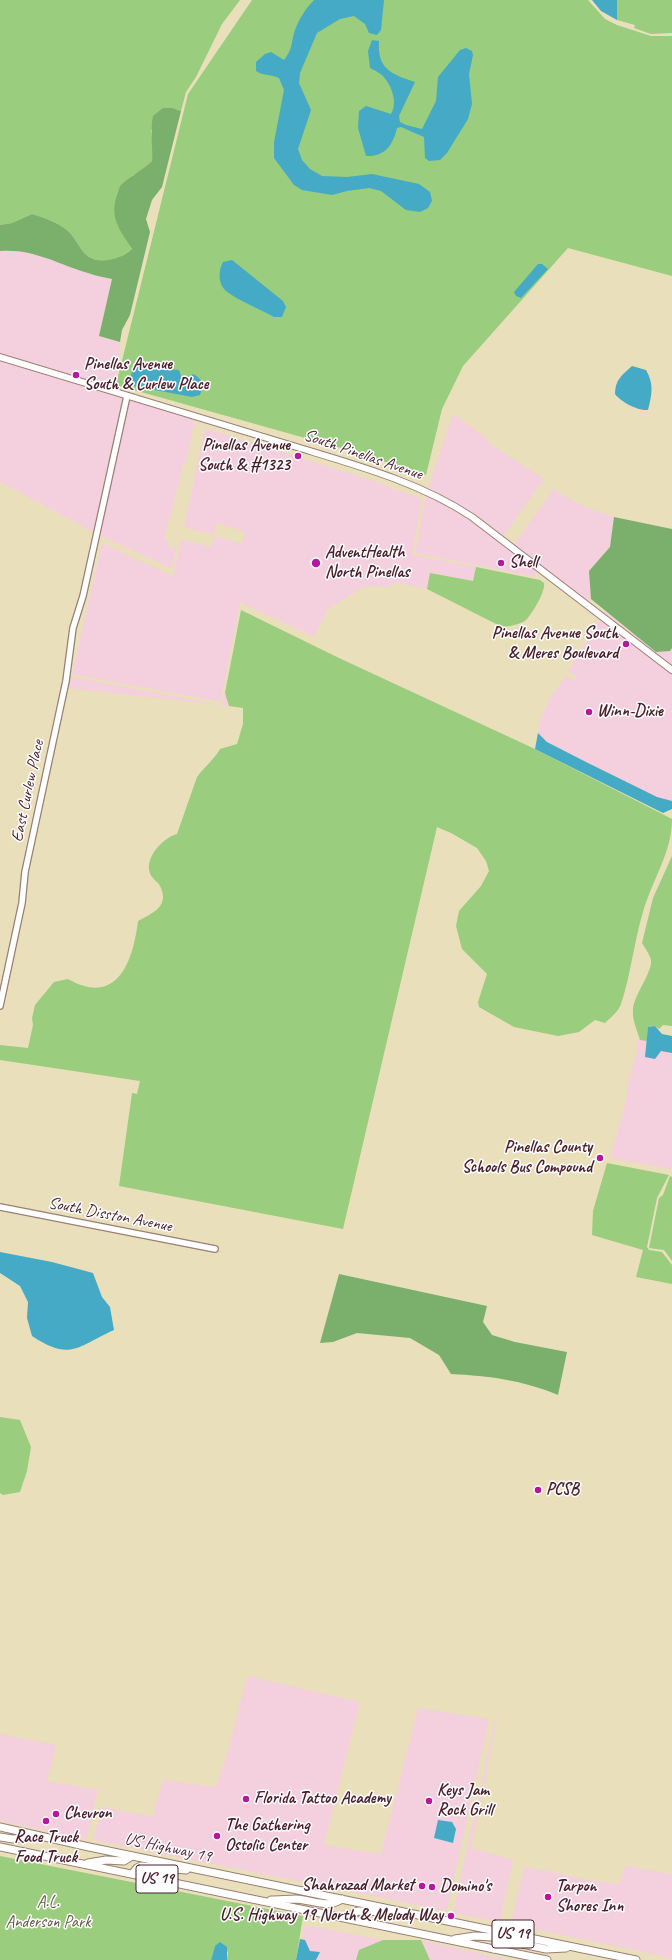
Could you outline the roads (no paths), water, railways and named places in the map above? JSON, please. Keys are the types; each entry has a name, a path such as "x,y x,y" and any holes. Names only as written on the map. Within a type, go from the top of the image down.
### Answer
{"highway":[{"name":"US Highway 19","path":"0,1827 132,1856 636,1960"},
{"path":"0,1837 14,1839 41,1836"},
{"name":"US Highway 19","path":"0,1847 547,1960"},
{"path":"84,1864 106,1860 124,1862 132,1856"},
{"path":"132,1874 137,1868 145,1866 164,1869 206,1871"},
{"path":"259,1900 296,1899 326,1905 336,1903 342,1899"},
{"path":"349,1919 358,1911 374,1913 396,1911"},
{"path":"449,1940 475,1936 492,1937 503,1932"},
{"path":"493,1948 502,1941 508,1941 546,1949 578,1948"}],"main road":[{"name":"South Pinellas Avenue","path":"0,357 332,458 413,485 462,510 672,670"}],"street":[{"name":"East Curlew Place","path":"0,1006 22,903 25,872 66,681 73,628 82,601 114,447 127,396"},
{"name":"South Disston Avenue","path":"0,1207 215,1249"}],"water":[{"path":"314,0 384,0 381,30 377,35 369,33 365,24 354,16 340,19 317,33 300,73 299,83 311,110 298,149 302,160 310,169 322,176 347,177 372,174 419,184 430,192 432,201 428,208 420,212 406,210 381,191 369,188 332,195 302,190 294,185 274,158 274,142 284,90 279,78 261,74 256,71 256,62 265,54 271,52 284,60 290,49 295,30 299,22"},
{"path":"592,0 617,0 617,20 601,11"},
{"path":"372,40 379,41 380,58 387,69 399,76 415,82 399,116 400,122 422,129 436,101 438,77 460,50 466,48 472,51 473,55 469,74 472,104 468,119 447,153 440,160 429,161 425,158 424,137 401,127 397,128 393,140 387,149 373,156 366,156 358,128 359,111 366,106 391,114 394,105 393,95 386,80 383,76 370,68 368,51"},
{"path":"232,260 283,301 286,307 282,317 274,317 237,298 223,288 220,281 221,266 223,262"},
{"path":"538,264 542,264 548,269 521,298 516,296 514,292"},
{"path":"134,366 141,366 153,370 179,370 182,379 187,380 192,374 195,375 200,379 202,385 200,395 192,397 129,384"},
{"path":"632,366 646,370 649,375 652,389 648,410 639,409 630,405 621,400 615,394 618,381"},
{"path":"538,733 547,742 586,762 657,797 672,801 672,809 663,813 535,749"},
{"path":"655,1026 662,1034 672,1036 672,1053 661,1051 655,1059 645,1057 648,1027"},
{"path":"0,1252 52,1262 93,1273 102,1297 110,1307 114,1330 83,1346 66,1350 45,1344 32,1336 27,1318 28,1302 20,1286 0,1273"},
{"path":"438,1820 452,1822 456,1829 453,1843 434,1838"},
{"path":"300,1939 305,1940 310,1951 320,1952 316,1960 296,1960"},
{"path":"220,1942 227,1947 227,1960 211,1960 215,1946"}],"place":[{"name":"Pinellas Avenue South & Curlew Place","path":"76,375"},
{"name":"Pinellas Avenue South & #1323","path":"298,456"},
{"name":"AdventHealth North Pinellas","path":"316,563"},
{"name":"Shell","path":"501,563"},
{"name":"Pinellas Avenue South & Meres Boulevard","path":"626,644"},
{"name":"Winn-Dixie","path":"589,712"},
{"name":"Pinellas County Schools Bus Compound","path":"600,1158"},
{"name":"PCSB","path":"538,1490"},
{"name":"Florida Tattoo Academy","path":"246,1799"},
{"name":"Keys Jam Rock Grill","path":"429,1801"},
{"name":"Chevron","path":"56,1814"},
{"name":"Race Truck Food Truck","path":"46,1821"},
{"name":"The Gathering Ostolic Center","path":"217,1836"},
{"name":"Shahrazad Market","path":"422,1886"},
{"name":"Domino's","path":"432,1887"},
{"name":"Tarpon Shores Inn","path":"548,1897"},
{"name":"U.S. Highway 19 North & Melody Way","path":"451,1916"}],"park label":[{"name":"A.L. Anderson Park","path":"48,1913"}]}
